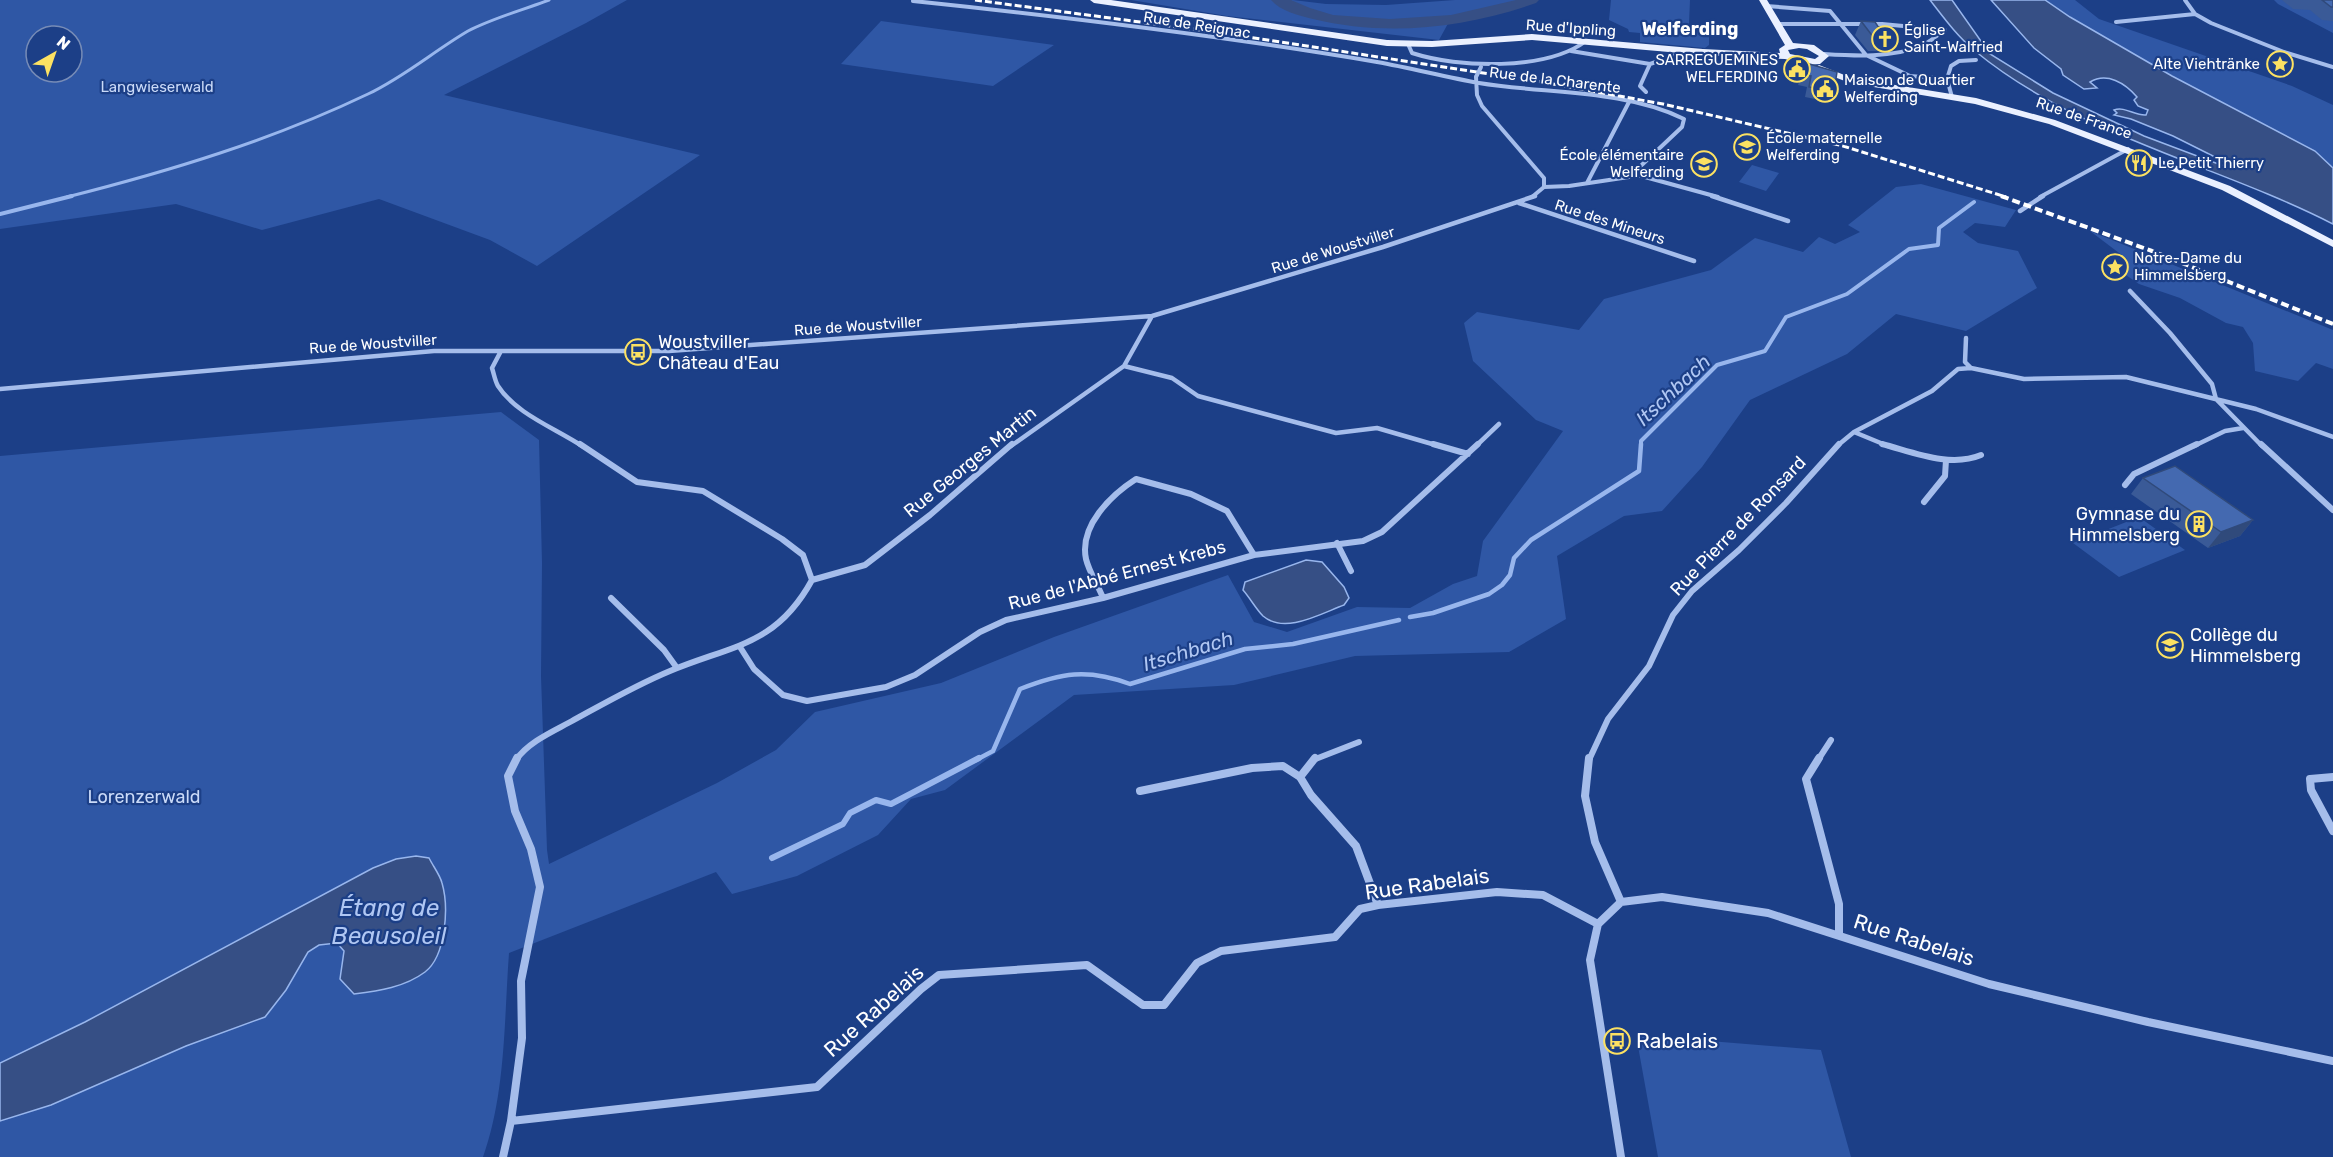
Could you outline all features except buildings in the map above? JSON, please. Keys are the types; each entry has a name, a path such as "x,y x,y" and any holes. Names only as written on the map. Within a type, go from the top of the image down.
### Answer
{"main road":[{"name":"Rue d'Ippling","path":"1094,0 1342,38 1377,46 1409,47 1519,37 1786,56 1797,61 1812,63"},
{"path":"1764,3 1791,46"},
{"path":"1786,56 1783,49 1791,46 1809,47 1824,54 1821,61 1812,63"},
{"name":"Rue de France","path":"1812,63 1825,72 1850,80 1999,106 2052,122 2226,188 2333,244"}],"street":[{"path":"2185,0 2195,14 2226,30 2284,52 2333,67"},
{"name":"Rue de Reignac","path":"913,1 1052,15 1377,62 1477,79"},
{"path":"1764,3 1830,11 1866,55 1910,76 1947,79"},
{"path":"2116,22 2195,14"},
{"path":"1776,24 1917,26 1944,30 1922,46 1866,55 1824,54"},
{"path":"1409,47 1414,54 1426,58 1486,61 1539,59 1571,51 1586,41"},
{"path":"1571,51 1650,64 1676,55 1682,50"},
{"path":"1952,97 1947,79 1951,66 1959,62 1976,60"},
{"path":"1486,61 1477,79 1477,94 1482,106 1541,174 1544,178 1544,188 1622,179 1634,174 1739,203 1788,221"},
{"path":"1646,93 1640,86 1650,64"},
{"name":"Rue de la Charente","path":"1477,79 1629,102 1681,116 1684,121 1682,127 1634,174"},
{"path":"1587,183 1629,102"},
{"path":"2020,211 2046,194 2070,183 2099,163 2128,149"},
{"name":"Rue de Woustviller","path":"0,389 434,351 669,351 1152,316 1372,251 1519,203 1535,196 1544,188"},
{"name":"Rue des Mineurs","path":"1519,203 1694,261"},
{"path":"2130,291 2170,333 2212,384 2216,399 2243,428 2333,510"},
{"name":"Rue Georges Martin","path":"812,580 865,565 930,515 1023,435 1087,394 1124,366 1152,316"},
{"path":"1966,338 1965,362 1971,368 2024,379 2126,377 2256,409 2333,437"},
{"path":"501,351 492,368 497,385 513,401 559,434 572,439 637,482 703,492 762,526 803,555 812,580 800,602 774,627 740,647 677,668 637,685 545,736 518,757 508,776 515,811 531,849 540,887 521,981 522,1038 511,1121 503,1157"},
{"path":"1124,366 1172,378 1198,396 1336,433 1377,428 1468,454"},
{"name":"Rue Pierre de Ronsard","path":"1621,902 1594,842 1585,796 1589,756 1608,719 1650,666 1673,615 1692,591 1739,550 1786,503 1831,450 1854,432 1932,391 1958,369 1971,368"},
{"name":"Rue de l'Abbé Ernest Krebs","path":"740,647 754,669 783,695 807,701 886,687 915,675 980,632 1006,620 1103,598 1254,555 1363,541 1382,532 1499,424"},
{"path":"2124,484 2134,474 2225,431 2243,428"},
{"path":"1854,432 1877,443 1946,460 1969,460 1981,455"},
{"path":"1924,502 1945,476 1946,460"},
{"path":"1103,598 1085,557 1090,526 1122,487 1136,479 1191,495 1227,511 1254,555"},
{"path":"1337,543 1351,571"},
{"path":"611,598 664,650 677,668"},
{"path":"1831,740 1806,779 1839,904 1839,934"},
{"path":"1300,777 1315,758 1359,742"},
{"path":"1140,790 1252,768 1283,766 1300,777 1311,795 1356,846 1378,905"},
{"path":"2333,777 2310,779 2311,790 2333,831"},
{"name":"Rue Rabelais","path":"511,1121 817,1087 921,989 939,975 1087,965 1143,1005 1164,1005 1197,963 1221,951 1335,937 1360,909 1378,905 1497,892 1543,895 1598,924"},
{"name":"Rue Rabelais","path":"1621,902 1662,897 1756,911 1839,934 1989,984 2148,1022 2333,1061"},
{"path":"1621,902 1598,924 1590,960 1621,1157"}],"green space":[{"name":"Langwieserwald","path":"0,0 627,0 444,95 700,155 537,266 490,240 379,199 262,230 176,204 0,229"},
{"path":"1131,0 1293,0 1326,4 1386,5 1455,0 1531,0 1515,6 1451,18 1439,40 1227,16"},
{"path":"1611,0 1690,0 1689,24 1709,27 1709,45 1705,48 1640,42 1640,33 1629,32 1628,29 1609,20"},
{"path":"2045,0 2075,0 2099,19 2292,86 2333,105 2333,168 2315,151 2144,61"},
{"path":"2274,0 2333,0 2333,33 2278,4"},
{"path":"881,21 1054,45 993,86 841,64"},
{"path":"1752,165 1779,173 1766,191 1739,182"},
{"name":"Lorenzerwald","path":"1921,184 2016,210 2005,227 1975,223 1963,232 1978,243 2018,251 2037,288 1966,331 1896,314 1847,354 1750,400 1702,467 1662,511 1624,516 1557,556 1566,619 1509,652 1355,656 1234,685 1074,695 945,790 911,799 878,835 797,876 732,894 716,872 509,953 500,1082 491,1133 483,1157 0,1157 0,456 501,412 539,440 542,563 541,676 549,864 717,783 776,750 815,712 941,683 1054,637 1228,575 1254,622 1287,632 1357,607 1410,608 1453,584 1477,576 1483,541 1563,431 1536,420 1473,361 1464,323 1477,312 1579,330 1604,299 1711,270 1755,238 1803,252 1819,237 1835,244 1860,232 1848,225 1896,187"},
{"path":"2090,231 2333,330 2333,369 2316,363 2298,381 2255,371 2253,343 2243,327 2226,323 2180,298 2139,284 2117,269 2127,259"},
{"path":"2139,517 2185,550 2119,577 2073,543"},
{"path":"1636,1035 1821,1050 1851,1157 1658,1157"}],"water":[{"path":"1930,0 1952,0 1990,54 2053,93 2144,136 2221,165 2237,168 2173,136 2131,119 2114,115 2117,113 2114,110 2118,109 2142,115 2146,115 2148,110 2138,106 2134,100 2137,97 2115,80 2096,79 2090,82 2097,88 2084,89 2063,75 2061,69 2034,48 1991,0 2045,0 2172,76 2315,151 2333,168 2333,224 2288,203 2149,147 2058,105 2015,80 1975,51"},
{"path":"1306,560 1322,562 1344,587 1349,598 1344,605 1304,621 1292,623 1272,621 1263,616 1243,590 1245,582"},
{"name":"Étang de Beausoleil","path":"416,856 429,858 441,880 445,905 441,943 432,965 425,972 391,988 354,994 340,979 344,951 337,943 319,945 308,952 286,990 265,1017 186,1046 51,1105 0,1121 0,1063 85,1022 373,868 396,859"}],"waterway":[{"path":"67,197 220,153 332,111 381,87 468,31 549,0"},
{"path":"1279,0 1304,12 1333,19 1390,24 1451,20 1480,15 1531,0"},
{"path":"0,214 72,196"},
{"name":"Itschbach","path":"1641,444 1641,441 1717,365 1765,351 1786,317 1847,294 1909,249 1938,245 1939,228 1974,202"},
{"name":"Itschbach","path":"1410,617 1433,613 1489,594 1502,585 1510,575 1514,558 1531,540 1639,471 1641,444"},
{"name":"Itschbach","path":"976,760 993,751 1020,689 1048,679 1087,674 1130,684 1245,649 1293,644 1399,620"},
{"name":"Itschbach","path":"772,858 843,824 850,813 876,800 891,804 979,758"}],"railway":[{"path":"975,0 1215,32 1542,82 1663,104 1843,146 2006,197"},
{"path":"2001,196 2152,251 2333,324"}],"place":[{"name":"Église Saint-Walfried","path":"1885,39"},
{"name":"Alte Viehtränke","path":"2280,64"},
{"name":"SARREGUEMINES WELFERDING","path":"1797,69"},
{"name":"Maison de Quartier Welferding","path":"1825,89"},
{"name":"École maternelle Welferding","path":"1747,147"},
{"name":"Le Petit Thierry","path":"2139,163"},
{"name":"École élémentaire Welferding","path":"1704,164"},
{"name":"Notre-Dame du Himmelsberg","path":"2115,267"},
{"name":"Woustviller Château d'Eau","path":"638,352"},
{"name":"Gymnase du Himmelsberg","path":"2199,524"},
{"name":"Collège du Himmelsberg","path":"2170,645"},
{"name":"Rabelais","path":"1617,1041"}],"district":[{"name":"Welferding","path":"1690,29"}]}
